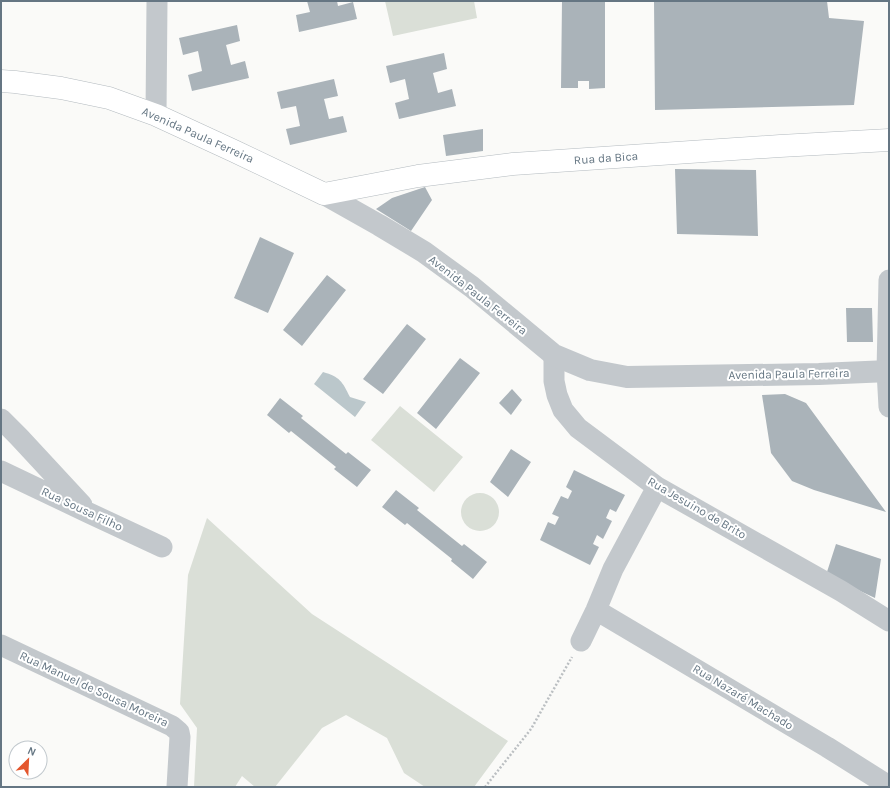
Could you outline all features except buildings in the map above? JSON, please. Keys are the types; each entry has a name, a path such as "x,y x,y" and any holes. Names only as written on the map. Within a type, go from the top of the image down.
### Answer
{"main road":[{"name":"Avenida Paula Ferreira","path":"1,81 61,88 109,98 156,115 324,194"},
{"name":"Rua da Bica","path":"324,194 418,176 513,164 889,140"}],"street":[{"path":"156,115 158,1"},
{"name":"Avenida Paula Ferreira","path":"324,194 424,252 472,287 554,355 590,370 627,376 820,374 888,371"},
{"path":"889,280 889,407"},
{"name":"Rua Jesuino de Brito","path":"554,355 554,381 557,395 563,410 578,428 657,487 842,591 889,622"},
{"path":"1,419 89,513"},
{"name":"Rua Sousa Filho","path":"1,471 162,548"},
{"path":"581,641 614,569 657,487"},
{"name":"Rua Nazaré Machado","path":"596,610 827,746 889,786"},
{"name":"Rua Manuel de Sousa Moreira","path":"1,645 172,726 179,732 180,737 177,787"}],"path":[{"path":"485,787 531,728 581,641"}],"shaded area":[{"path":"385,1 474,1 477,18 393,36"},
{"path":"323,372 340,380 350,397 366,402 355,417 314,384"},
{"path":"400,406 463,457 434,492 371,440"},
{"path":"476,493 484,493 494,498 498,505 498,519 494,526 484,531 476,531 466,526 464,523 461,516 461,508 466,498 469,496"},
{"path":"207,518 312,614 508,741 474,787 425,787 404,773 387,738 346,715 322,728 275,787 255,787 242,776 235,787 194,787 197,728 180,704 188,575"}]}
